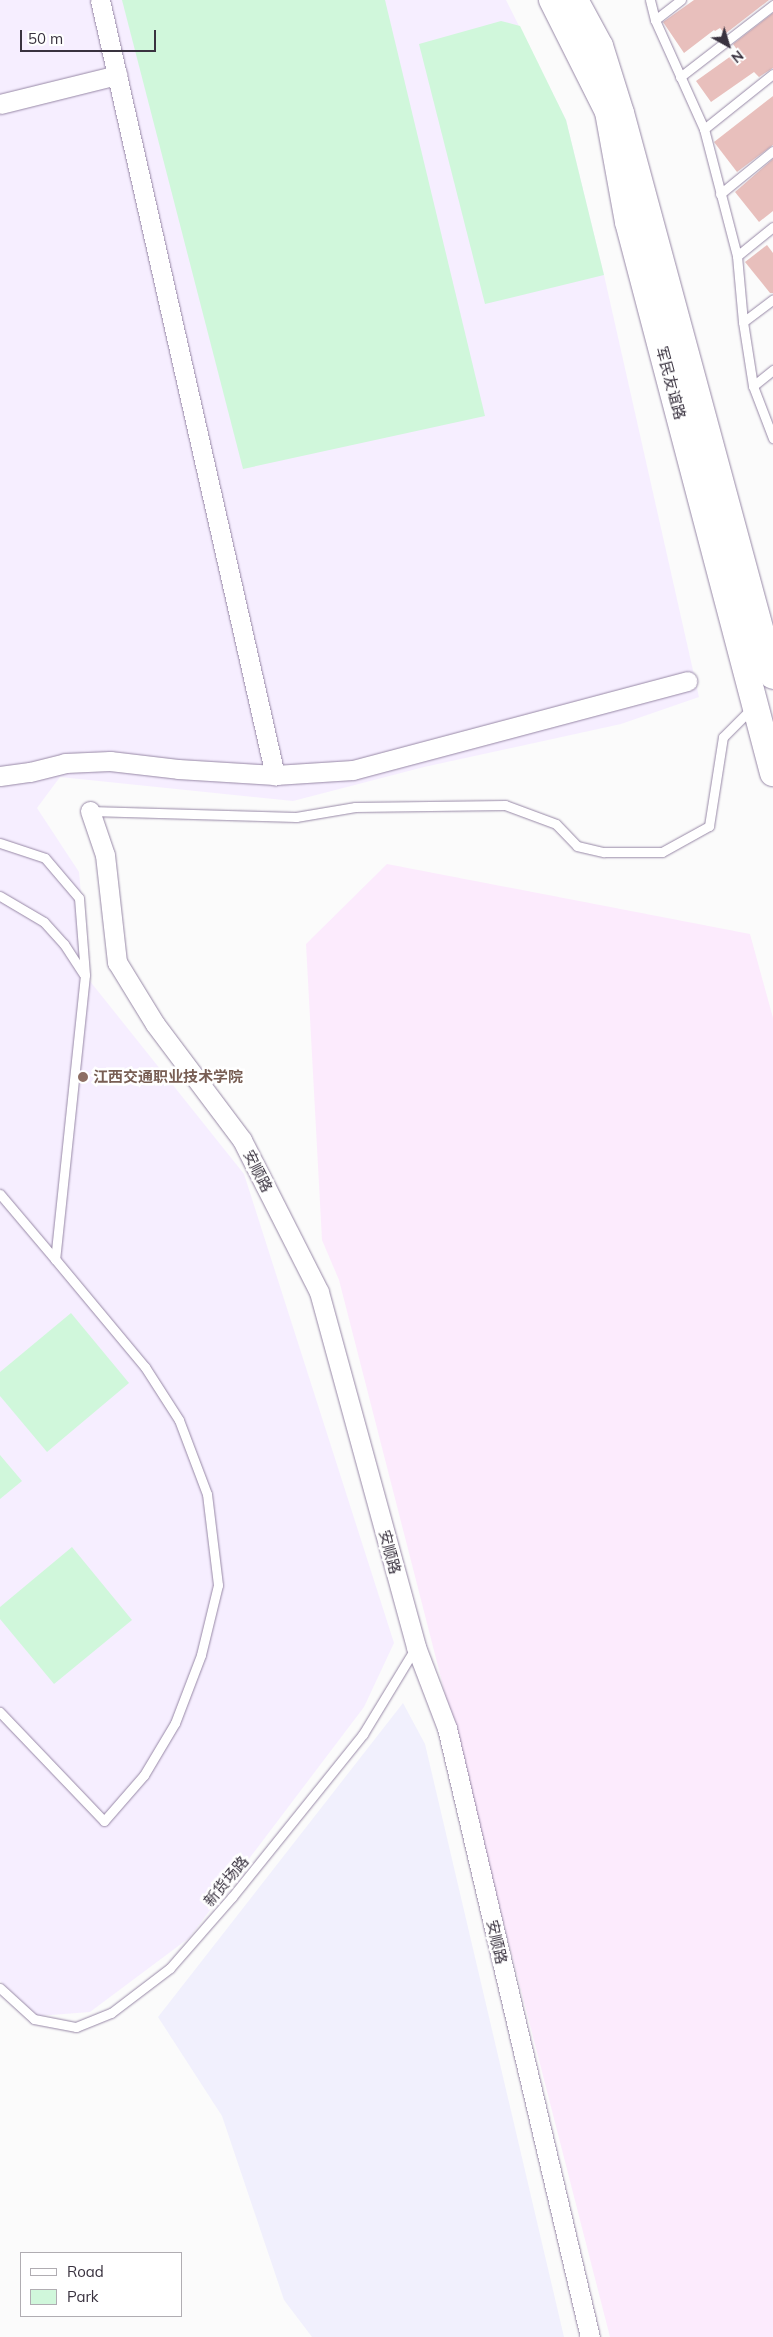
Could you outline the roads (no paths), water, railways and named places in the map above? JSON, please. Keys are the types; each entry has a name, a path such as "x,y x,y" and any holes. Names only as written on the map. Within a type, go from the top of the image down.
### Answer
{"street":[{"path":"100,0 275,775"},
{"name":"军民友谊路","path":"552,0 608,112 628,222 764,663"},
{"name":"军民友谊路","path":"576,0 600,46 621,113 764,663 756,705 773,774"},
{"path":"0,104 117,75"},
{"path":"0,776 30,772 65,763 110,761 178,769 275,775 353,770 687,681"},
{"name":"安顺路","path":"90,811 105,855 117,962 155,1024 242,1140 319,1292 416,1647 447,1728 590,2337"}],"lane":[{"path":"650,0 655,20 704,129 737,256 743,322 753,386 773,438"},
{"path":"655,20 681,0"},
{"path":"680,77 773,5"},
{"path":"704,129 773,74"},
{"path":"720,194 773,151"},
{"path":"737,256 773,227"},
{"path":"743,322 773,299"},
{"path":"753,386 773,370"},
{"path":"90,811 296,818 355,807 505,805 556,824 578,846 604,852 662,852 709,826 722,737 756,705"},
{"path":"0,843 45,858 79,898 85,975 55,1259"},
{"path":"0,896 44,922 64,944 85,975"},
{"path":"0,1194 145,1367 179,1420 207,1494 218,1585 201,1656 175,1723 144,1775 104,1821 0,1712"},
{"name":"新货场路","path":"0,1988 34,2019 76,2027 111,2013 170,1968 232,1897 363,1734 416,1647"}],"place":[{"name":"江西交通职业技术学院","path":"83,1077"}]}
